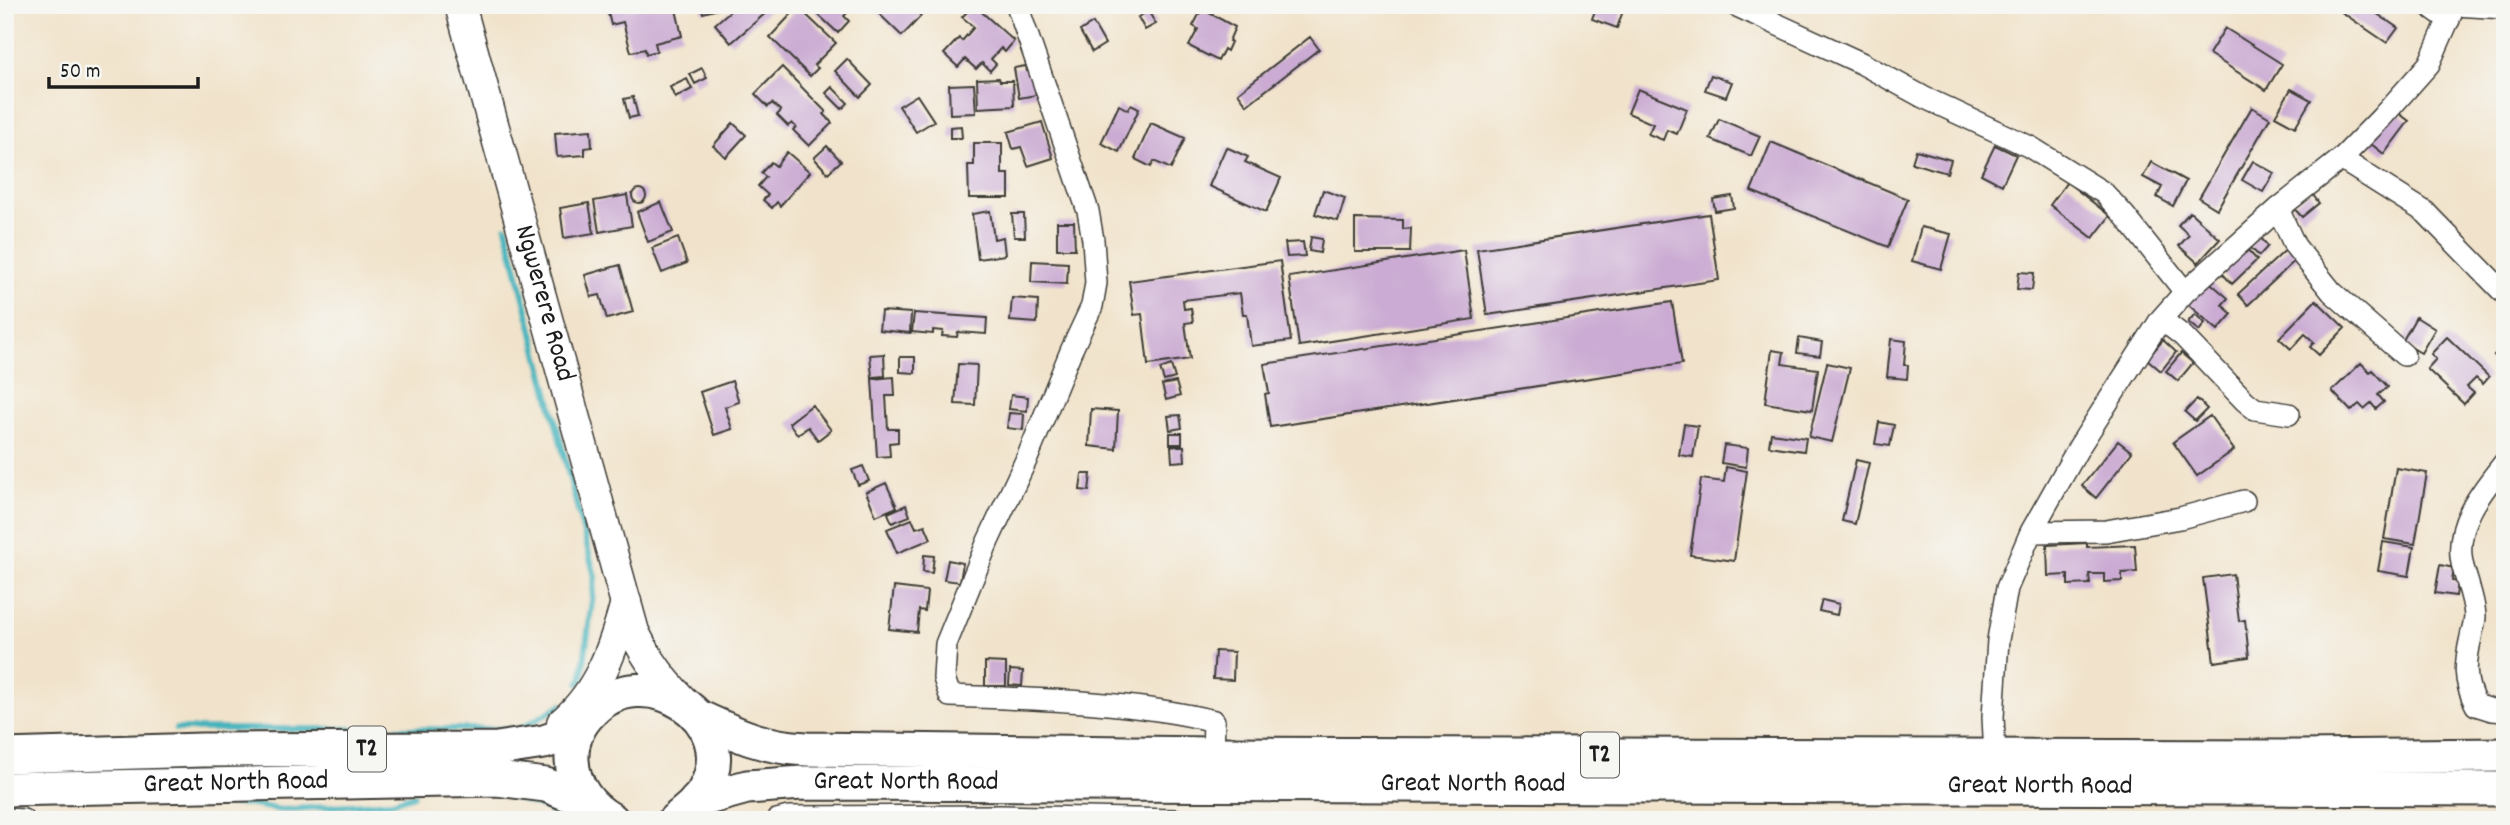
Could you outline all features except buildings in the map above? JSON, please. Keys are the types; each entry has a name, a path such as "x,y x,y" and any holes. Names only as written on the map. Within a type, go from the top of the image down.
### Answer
{"main road":[{"name":"Ngwerere Road","path":"460,5 634,632 648,661 668,687 696,713"},
{"path":"603,814 575,780 572,768 573,743 615,641 626,601"},
{"path":"539,743 572,714 597,681"},
{"name":"Great North Road","path":"5,756 202,750 497,749 539,743 580,727 606,699 639,690 661,693 751,741 779,748 1213,754 2299,757 2505,755"},
{"path":"689,811 706,789 713,761 712,746 696,713"},
{"name":"Great North Road","path":"5,789 497,779 546,785 603,814"},
{"name":"Great North Road","path":"689,811 747,787 802,783 2505,789"}],"street":[{"path":"1017,5 1088,211 1096,283 1092,306 1028,456 988,541 946,644 944,678 950,696 1173,711 1214,721 1213,754"},
{"path":"1735,5 2030,147 2104,193 2185,292"},
{"path":"2428,5 2453,10 2505,8"},
{"path":"1996,756 1993,717 1998,639 2007,588 2031,532 2079,447 2161,319 2185,292 2232,253 2278,209 2341,159 2429,64 2453,10"},
{"path":"2341,159 2425,212 2503,292"},
{"path":"2278,209 2295,246 2332,292 2404,355"},
{"path":"2161,319 2183,336 2255,409 2289,414"},
{"path":"2505,462 2475,500 2462,535 2462,562 2472,591 2475,618 2464,666 2468,689 2476,705 2505,711"},
{"path":"2031,532 2106,531 2180,518 2245,501"},
{"path":"778,820 789,817 1175,820"},
{"path":"5,819 23,820"}],"waterway":[{"path":"506,227 595,577 582,679 579,683"},
{"path":"176,729 520,729 561,705"},
{"path":"184,804 247,804 281,810 392,802 414,795"},
{"path":"511,796 545,808 563,820"}]}
